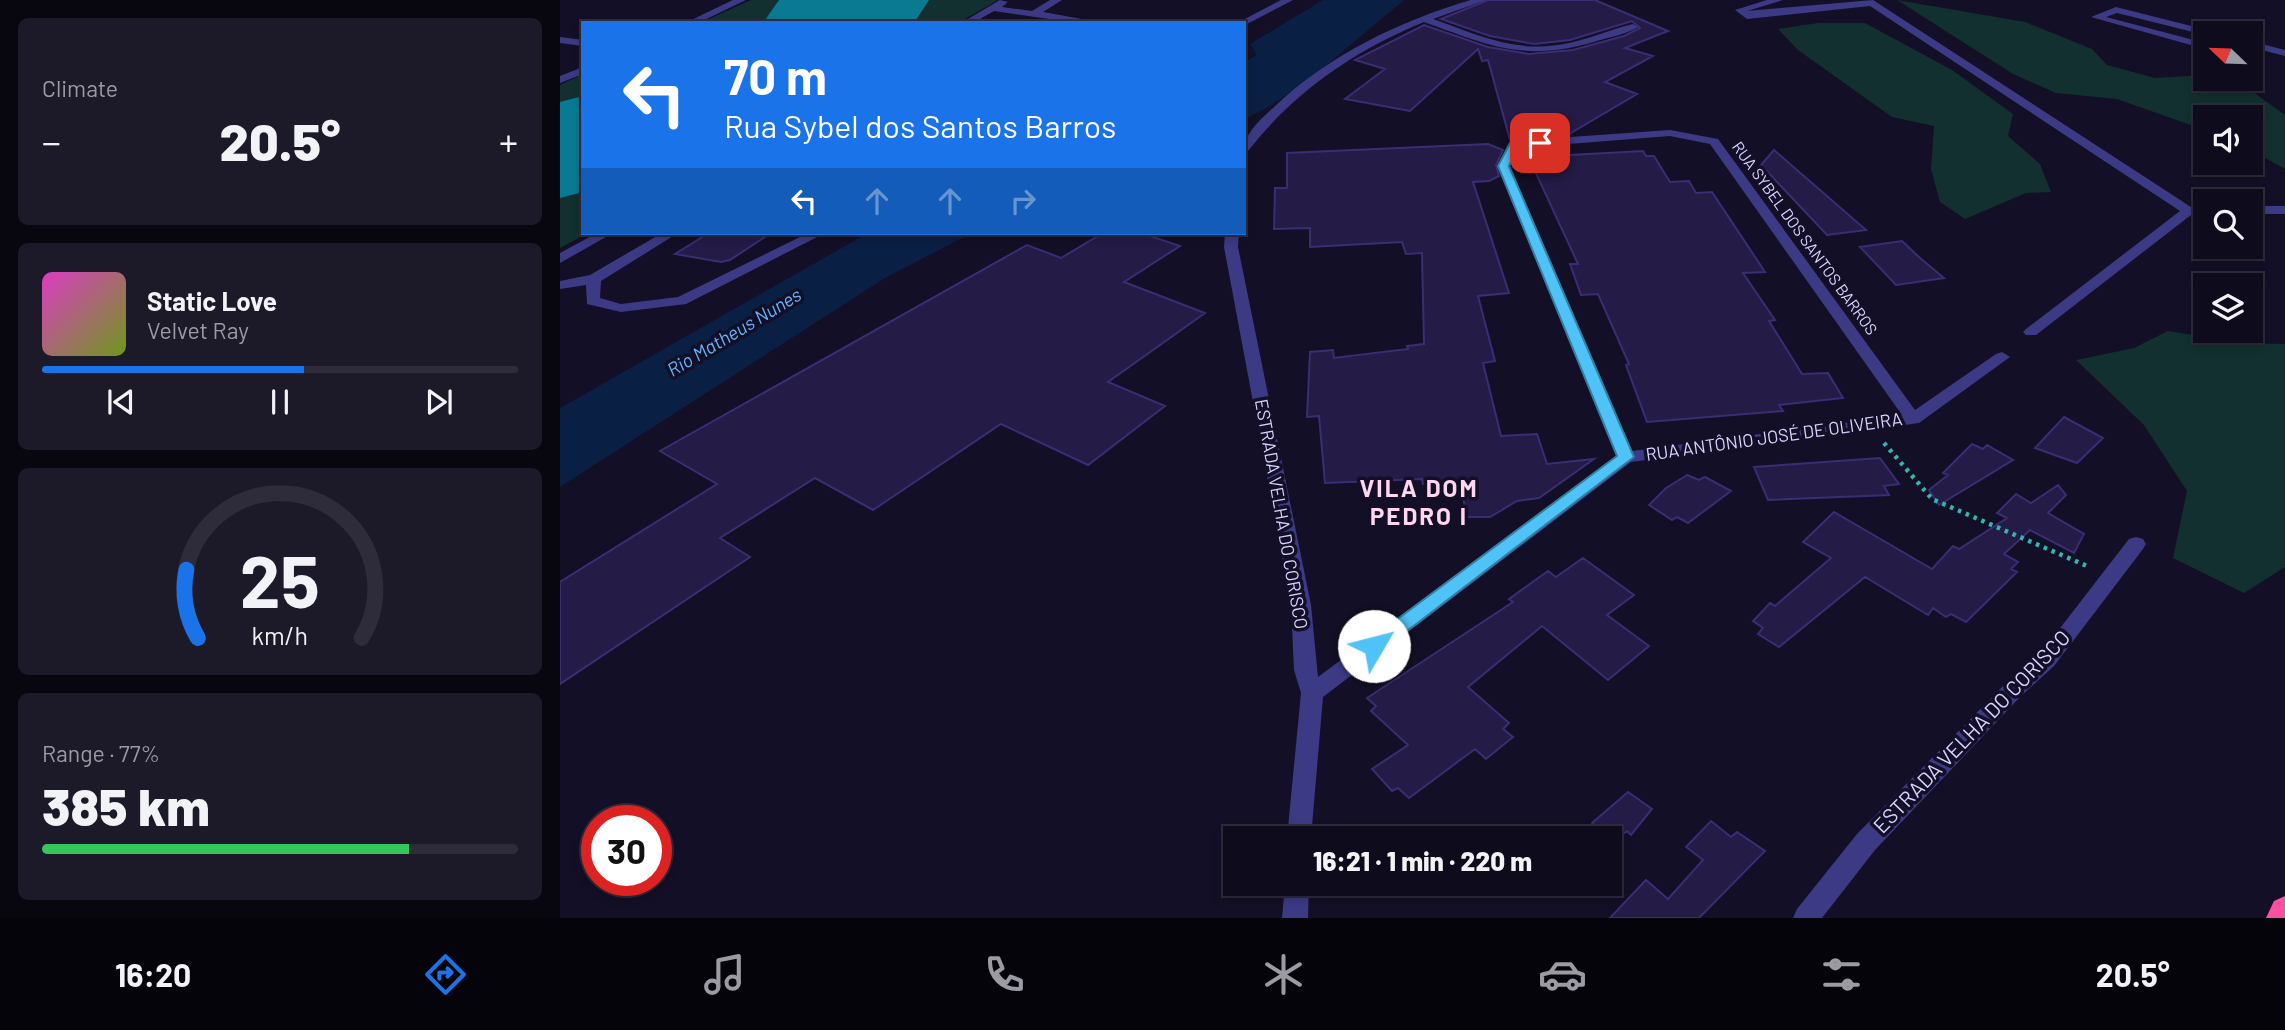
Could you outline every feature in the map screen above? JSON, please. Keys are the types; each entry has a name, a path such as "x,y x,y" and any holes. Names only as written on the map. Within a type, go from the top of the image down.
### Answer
{"highway":[{"path":"2281,918 2285,911"}],"street":[{"path":"694,21 741,0"},
{"path":"969,21 1006,0"},
{"path":"1023,21 1057,0"},
{"path":"1246,21 1288,0"},
{"path":"1246,145 1260,127 1336,61 1424,19 1480,0"},
{"path":"1778,0 1740,10 1747,16 1869,1 2188,211 2193,211"},
{"path":"992,8 1085,21"},
{"path":"2193,29 2116,10 2096,17 2193,43"},
{"path":"1424,19 1513,47 1539,50 1633,27"},
{"path":"560,40 581,43"},
{"path":"2263,47 2285,52"},
{"path":"560,80 581,71"},
{"name":"RUA SYBEL DOS SANTOS BARROS","path":"1626,457 1504,166 1514,145 1670,132 1714,141 1913,419"},
{"path":"2263,210 2285,210"},
{"path":"2031,332 2188,211"},
{"path":"560,259 602,235"},
{"path":"560,285 594,279 668,235"},
{"path":"594,279 592,301 621,308 681,300 814,235"},
{"name":"ESTRADA VELHA DO CORISCO","path":"1232,235 1231,247 1301,605 1305,670 1312,693 1300,826"},
{"name":"RUA ANTÔNIO JOSÉ DE OLIVEIRA","path":"1312,693 1626,457 1913,419 2002,357"},
{"name":"ESTRADA VELHA DO CORISCO","path":"1806,918 1866,842 2013,690 2047,660 2136,544"},
{"path":"1295,918 1296,896"}],"path":[{"path":"1868,425 1932,499 2111,576"}],"green space":[{"path":"751,0 841,0 797,21 704,21"},
{"path":"902,0 998,0 961,21 861,21"},
{"path":"1897,0 2025,22 2092,49 2107,65 2155,78 2193,76 2193,91 2252,91 2285,115 2285,169 2263,157 2263,105 2193,105 2193,126 2117,99 2056,93 2013,74"},
{"path":"1818,23 1865,23 1952,70 2013,114 2008,136 2040,164 2051,192 2026,193 1965,219 1940,202 1931,169 1934,126 1892,117 1798,50 1778,29"},
{"path":"581,75 581,124 560,134 560,85"},
{"path":"581,162 581,235 584,235 560,248 560,172"},
{"path":"2168,331 2193,335 2193,343 2285,344 2285,567 2244,593 2173,558 2187,491 2144,425 2076,360 2134,348"}],"water":[{"path":"1323,0 1405,0 1307,81 1265,109 1246,118 1246,61 1257,55 1250,44"},
{"name":"Rio Matheus Nunes","path":"864,235 968,235 885,278 560,487 560,408"}],"building":[{"path":"1488,0 1595,0 1668,31 1625,48 1653,56 1605,82 1637,94 1569,134 1510,140 1488,60 1482,61 1478,49 1410,111 1345,99 1385,69 1355,60 1424,25 1488,47 1529,54 1573,50 1624,36 1640,28 1632,21 1570,40 1534,44 1490,36 1441,19"},
{"path":"1488,144 1503,150 1496,165 1499,176 1489,181 1473,182 1509,293 1478,296 1495,361 1483,363 1501,436 1537,434 1547,464 1594,459 1539,498 1517,501 1490,517 1467,517 1460,483 1423,484 1422,479 1325,483 1319,416 1307,417 1310,352 1333,350 1334,358 1408,349 1407,346 1424,344 1422,253 1406,254 1402,242 1310,247 1310,228 1274,229 1275,188 1287,188 1287,153"},
{"path":"1545,148 1532,157 1643,151 1646,156 1654,156 1670,182 1689,181 1696,193 1712,192 1765,272 1743,273 1775,320 1769,321 1802,374 1828,373 1843,398 1779,405 1783,411 1647,422 1626,365 1629,364 1598,294 1581,295 1570,264 1578,264 1529,158 1513,166 1520,150"},
{"path":"1774,150 1866,230 1827,235 1761,165"},
{"path":"706,235 768,235 730,260 721,262 675,254"},
{"path":"1100,235 1147,235 1180,246 1124,282 1205,313 1108,382 1165,406 1088,465 1001,424 873,510 815,478 720,538 750,557 560,684 560,582 717,484 660,451 1027,245 1061,258"},
{"path":"1902,241 1944,278 1896,285 1860,247"},
{"path":"2064,417 2103,438 2077,463 2035,448"},
{"path":"1972,444 1983,449 1987,445 2013,460 1939,505 1929,490 1948,475 1943,473"},
{"path":"1880,458 1899,484 1884,486 1889,495 1768,500 1754,467"},
{"path":"1687,475 1699,480 1705,477 1731,491 1688,523 1677,517 1672,520 1649,505 1666,488"},
{"path":"2058,485 2066,495 2048,513 2084,534 2074,553 2030,530 2004,554 2018,562 2011,569 2017,572 1966,622 1951,614 1946,617 1933,608 1928,615 1865,577 1779,647 1758,634 1763,628 1753,621 1770,603 1775,606 1831,558 1803,542 1834,512 1932,569 1953,546 1959,549 2007,518 1997,513 2016,494 2031,503"},
{"path":"1583,558 1634,595 1607,615 1649,646 1608,680 1542,626 1468,687 1509,723 1503,729 1513,737 1486,759 1475,749 1409,798 1398,788 1392,791 1372,769 1408,745 1371,711 1376,706 1367,698 1513,602 1509,599 1548,571 1556,577"},
{"path":"1628,792 1652,809 1631,835 1627,831 1622,835 1622,826 1596,826 1592,823"},
{"path":"1711,821 1731,837 1737,832 1765,851 1699,918 1610,918 1646,880 1668,899 1703,860 1686,847"}],"runway":[{"path":"828,21 871,0"},
{"path":"560,152 581,142"}],"district":[{"name":"VILA DOM PEDRO I","path":"1419,503"}],"route":[{"path":"1374,646 1626,457 1504,166 1514,145 1540,143"}]}
